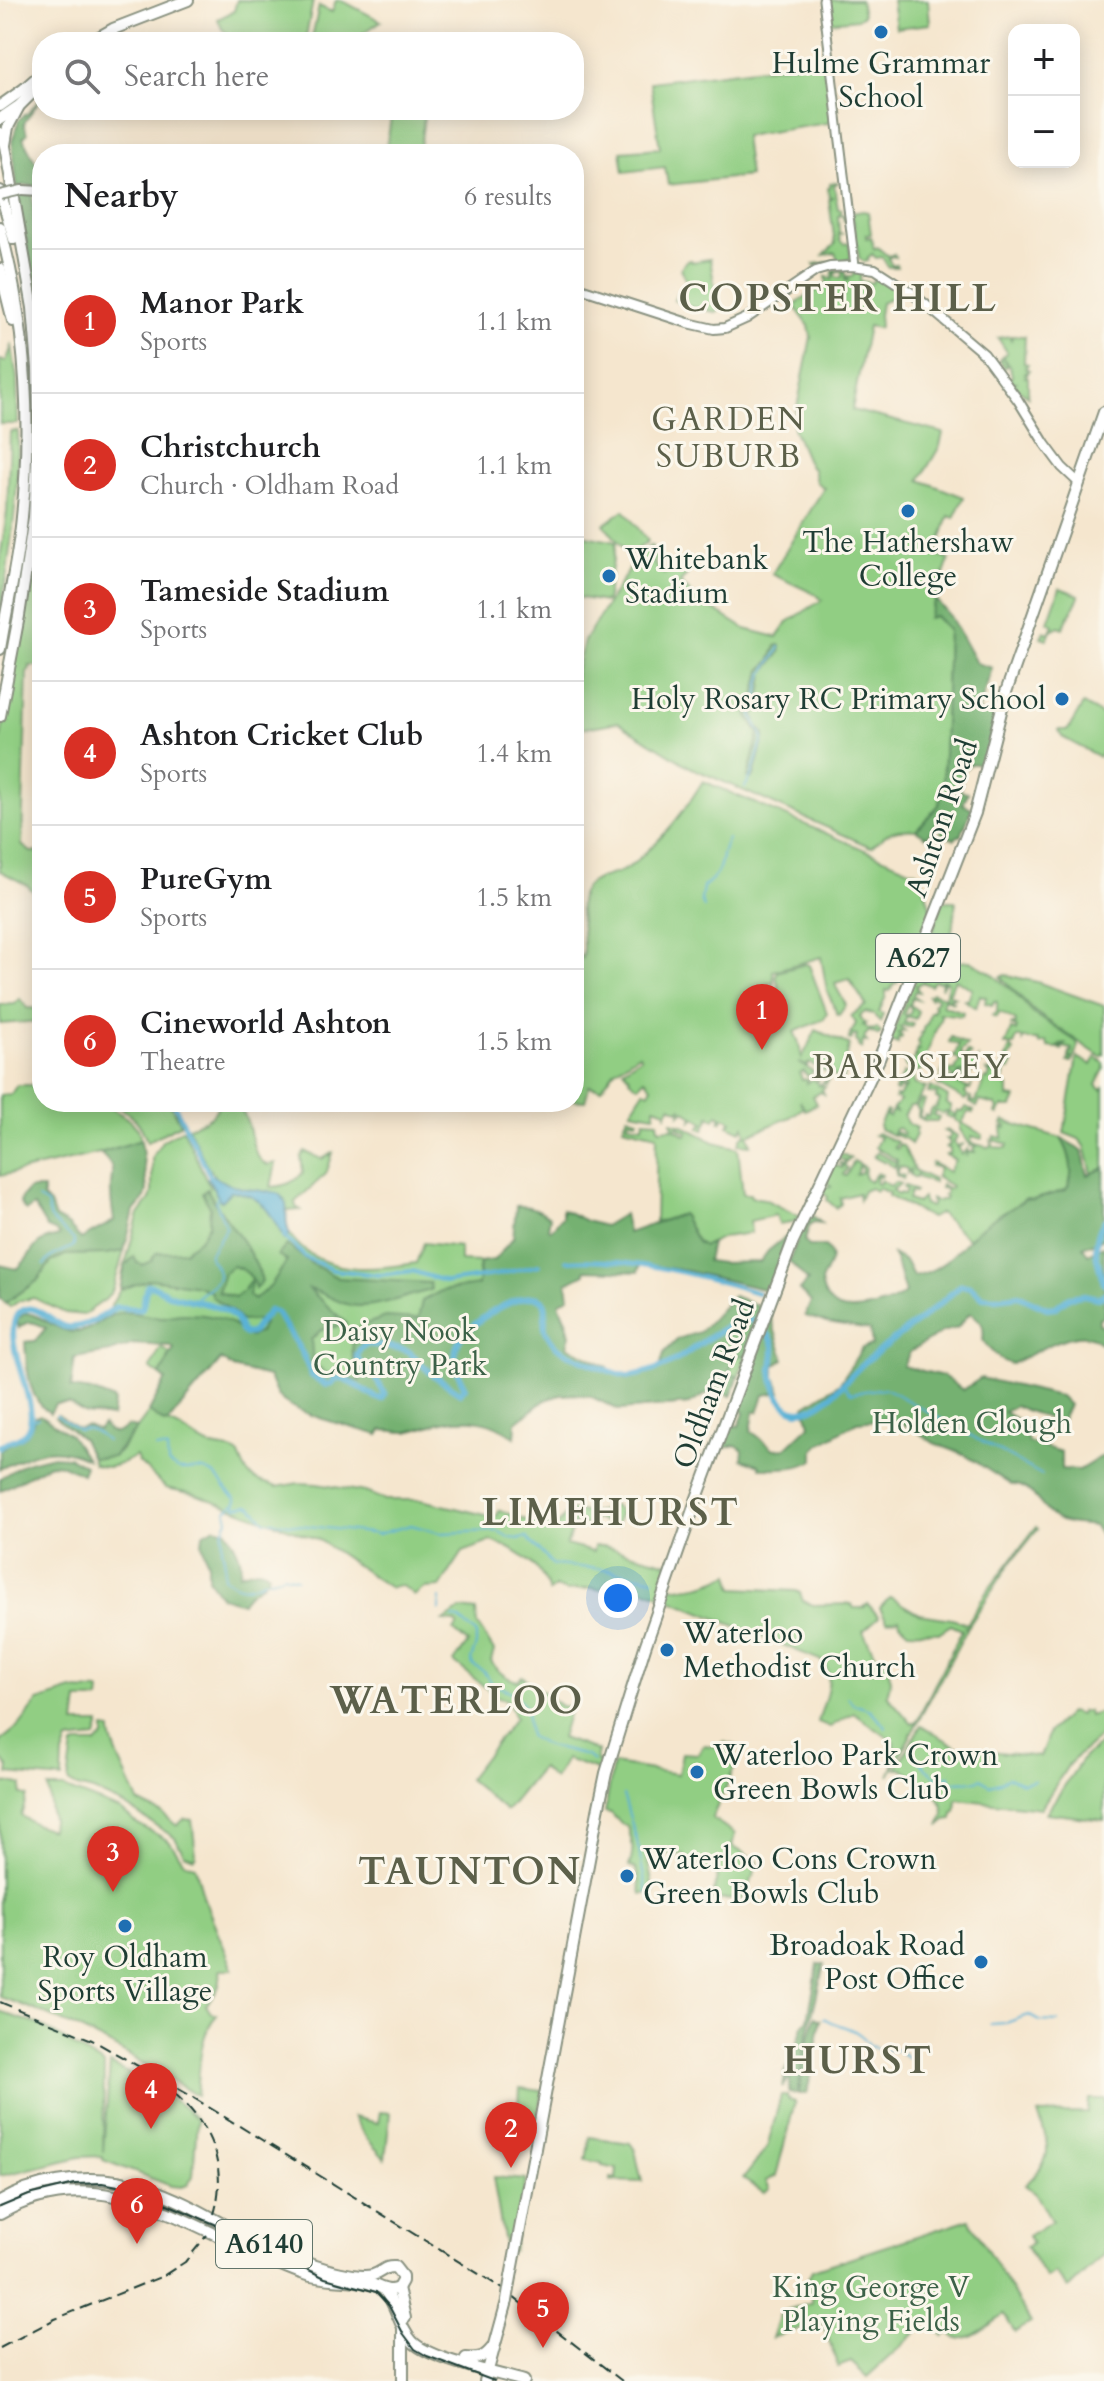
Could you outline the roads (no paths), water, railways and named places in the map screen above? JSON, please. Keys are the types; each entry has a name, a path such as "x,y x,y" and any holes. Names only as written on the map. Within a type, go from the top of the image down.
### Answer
{"highway":[{"path":"100,32 172,0"},
{"path":"106,32 188,0"},
{"path":"1,105 32,82"},
{"path":"0,119 32,93"},
{"path":"19,106 3,137 32,302"},
{"path":"0,193 12,231 32,345"},
{"path":"0,227 22,336 28,438 22,520 0,649"},
{"path":"0,269 25,370"},
{"name":"Ashton Road","path":"781,1274 801,1223 879,1059 975,813 1006,692 1104,412"},
{"path":"0,716 32,530"},
{"name":"Oldham Road","path":"487,2374 507,2301 606,1773 657,1613 781,1274"},
{"name":"A6140","path":"0,2202 37,2186 69,2179 122,2181 156,2190 307,2263 361,2275 379,2272"},
{"name":"A6140","path":"0,2214 50,2195 81,2192 117,2195 151,2205 306,2275 368,2283 383,2289 391,2298 410,2343"},
{"path":"398,2288 391,2291 383,2289 377,2281 379,2272 388,2266 397,2268 403,2278 398,2288 410,2343 403,2381"},
{"name":"A6140","path":"347,2280 383,2294 401,2324"},
{"path":"410,2343 479,2359 487,2355 495,2343"},
{"path":"410,2343 425,2352 493,2377 507,2372"},
{"path":"495,2343 499,2361 507,2372 526,2381"},
{"path":"466,2358 487,2374 507,2372"}],"main road":[{"path":"823,0 855,266"},
{"path":"0,193 32,190"},
{"path":"584,289 714,329 725,328 747,318 812,272 830,267 875,269 920,298 984,354 1045,444 1069,473 1081,478"}],"water":[{"path":"213,1175 235,1186 277,1193 285,1201 290,1234 285,1240 265,1207 252,1197 231,1191 221,1201 208,1178"}],"waterway":[{"path":"745,787 763,739 751,708 757,701 764,673 780,647"},
{"path":"704,907 701,900 703,887 716,875 728,839"},
{"path":"178,1112 211,1178"},
{"path":"193,1301 217,1279 218,1273 210,1253 226,1228 217,1197"},
{"path":"38,1199 47,1204 50,1219 74,1240 74,1246 51,1257 44,1265"},
{"path":"1104,1221 1096,1245 1104,1284"},
{"path":"284,1236 305,1257 333,1270 380,1275 412,1271 447,1282 539,1265"},
{"path":"566,1261 638,1264 758,1293"},
{"path":"0,1446 23,1435 30,1422 27,1393 14,1344 13,1328 17,1315 23,1310 36,1310 60,1325 79,1326 116,1307 142,1308 148,1285 171,1295 222,1309 231,1314 245,1334 251,1333 270,1310 276,1312 302,1353 312,1376 326,1385 332,1384 334,1379 343,1378 382,1399 385,1394 357,1355 366,1344 408,1351 433,1375 460,1393 465,1387 456,1365 455,1353 459,1341 484,1317 522,1299 533,1297 544,1302 545,1328 559,1348 604,1369 631,1376 666,1365 727,1327 748,1320 759,1324 771,1339 776,1390 788,1407 800,1411 827,1399 866,1361 961,1285 971,1287 983,1297 1019,1295 1047,1308 1056,1307 1069,1297 1084,1295 1098,1298 1104,1294"},
{"path":"843,1384 851,1393 885,1388 1042,1475"},
{"path":"56,1415 78,1430 91,1430 106,1441"},
{"path":"30,1420 38,1418"},
{"path":"156,1448 167,1449 168,1463 174,1467 212,1473 236,1498 236,1507 248,1505 265,1521 378,1534 411,1525 440,1533 498,1531 510,1538 526,1537 553,1565 604,1569 654,1579"},
{"path":"234,1504 226,1511 228,1520 223,1531 224,1578 247,1587 283,1575 297,1578"},
{"path":"439,1610 440,1598"},
{"path":"453,1618 460,1619 476,1633 471,1660 473,1665 484,1672 491,1683 509,1691 521,1701 526,1711 529,1736 547,1746 587,1756 593,1761"},
{"path":"848,1697 853,1704 871,1710 886,1728"},
{"path":"919,1759 938,1778 950,1776 950,1782 977,1781 981,1778 990,1785 1008,1777 1023,1783 1034,1780"},
{"path":"623,1795 637,1841 647,1893"},
{"path":"990,2024 1006,2023 1028,2015 1039,2021 1058,2022"},
{"path":"824,2018 855,2031 870,2046 897,2050 909,2058"}],"tram line":[{"path":"0,2207 29,2195 75,2184 102,2183 129,2188 217,2225 325,2278 376,2292 389,2306 415,2349 494,2381"}],"railway":[{"path":"0,2002 92,2040 189,2095 500,2287 622,2381"},
{"path":"174,2093 198,2119 213,2148 219,2180 214,2214"},
{"path":"0,2348 55,2319 163,2276 185,2262 207,2235"}],"place":[{"name":"Hulme Grammar School","path":"881,32"},
{"name":"The Hathershaw College","path":"908,511"},
{"name":"Whitebank Stadium","path":"609,576"},
{"name":"Holy Rosary RC Primary School","path":"1062,699"},
{"name":"Manor Park","path":"762,1050"},
{"name":"Waterloo Methodist Church","path":"667,1650"},
{"name":"Waterloo Park Crown Green Bowls Club","path":"697,1772"},
{"name":"Waterloo Cons Crown Green Bowls Club","path":"627,1876"},
{"name":"Tameside Stadium","path":"113,1892"},
{"name":"Roy Oldham Sports Village","path":"125,1926"},
{"name":"Broadoak Road Post Office","path":"981,1962"},
{"name":"Ashton Cricket Club","path":"151,2129"},
{"name":"Christchurch","path":"511,2168"},
{"name":"Cineworld Ashton","path":"137,2244"},
{"name":"PureGym","path":"543,2348"}],"district":[{"name":"COPSTER HILL","path":"838,299"},
{"name":"GARDEN SUBURB","path":"729,438"},
{"name":"BARDSLEY","path":"911,1067"},
{"name":"LIMEHURST","path":"611,1513"},
{"name":"WATERLOO","path":"457,1701"},
{"name":"TAUNTON","path":"470,1872"},
{"name":"HURST","path":"858,2061"}],"park label":[{"name":"Daisy Nook Country Park","path":"400,1348"},
{"name":"Holden Clough","path":"972,1423"},
{"name":"King George V Playing Fields","path":"871,2304"}]}
